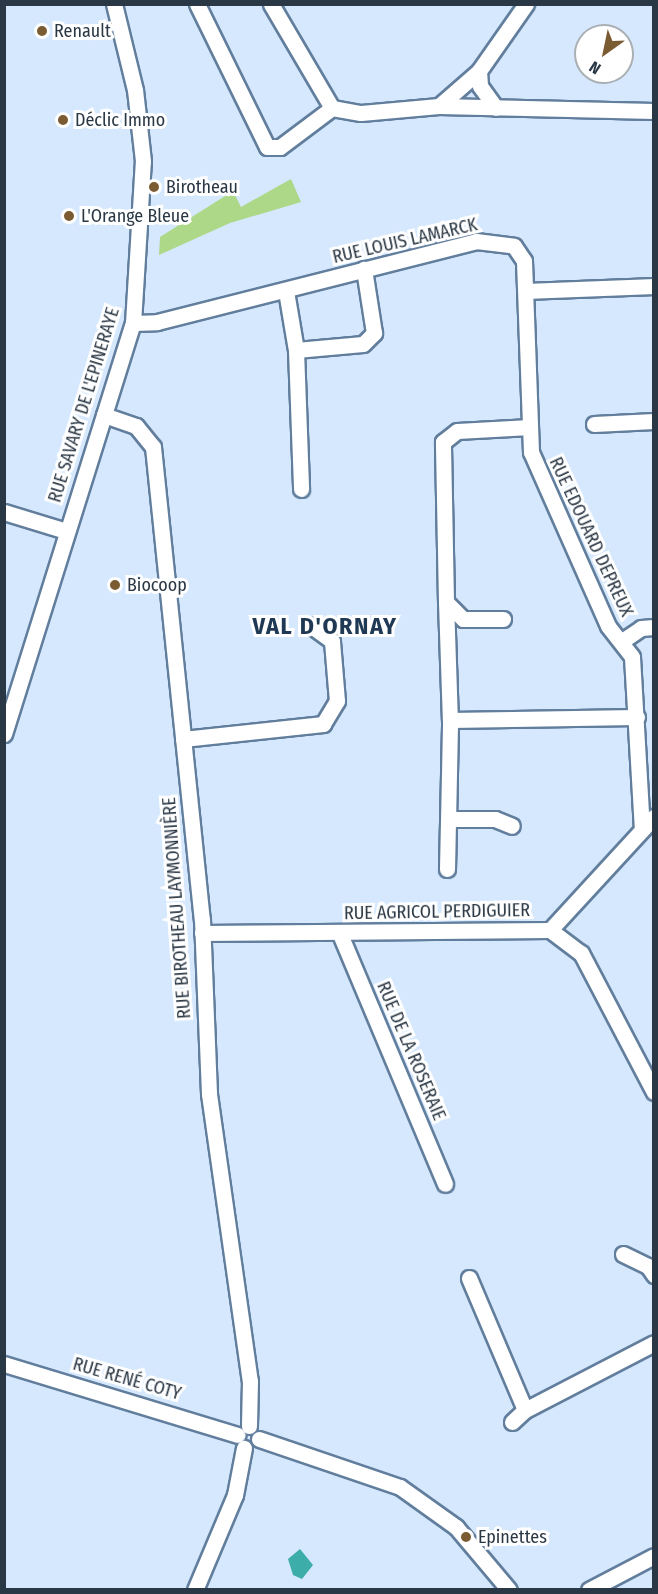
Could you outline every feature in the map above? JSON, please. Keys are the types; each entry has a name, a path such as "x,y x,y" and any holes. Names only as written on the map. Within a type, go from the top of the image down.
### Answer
{"street":[{"name":"RUE SAVARY DE L'EPINERAYE","path":"4,734 133,323 143,161 135,90 114,4"},
{"path":"197,4 267,147 280,147 332,108 361,113 439,106 654,111"},
{"path":"271,4 332,108"},
{"path":"439,106 479,71 526,4"},
{"path":"479,71 480,86 496,108"},
{"name":"RUE LOUIS LAMARCK","path":"133,323 157,322 286,291 364,268 501,240 514,246 524,261 526,291"},
{"path":"296,350 363,344 374,333 364,268"},
{"path":"526,291 654,286"},
{"path":"286,291 296,350 302,489"},
{"name":"RUE EDOUARD DEPREUX","path":"526,291 530,427 539,478 608,626 622,641 632,657 636,717 636,789 642,828"},
{"name":"RUE BIROTHEAU LAYMONNIÈRE","path":"104,415 136,426 153,447 202,933 209,1094 250,1381 235,1495 195,1590"},
{"path":"594,424 654,421"},
{"path":"447,869 450,819 450,720 443,442 457,431 530,427"},
{"path":"4,512 66,531"},
{"path":"446,602 463,619 503,620"},
{"path":"183,739 323,724 337,702 332,641 311,626"},
{"path":"622,641 641,628 654,627"},
{"path":"450,720 636,717"},
{"path":"550,930 642,828 654,818"},
{"path":"450,819 495,819 512,826"},
{"name":"RUE AGRICOL PERDIGUIER","path":"202,933 340,934 550,930 581,953 654,1092"},
{"name":"RUE DE LA ROSERAIE","path":"340,934 445,1184"},
{"path":"623,1254 648,1266 654,1275"},
{"path":"469,1278 525,1410"},
{"path":"512,1422 525,1410 654,1343"},
{"name":"RUE RENÉ COTY","path":"4,1364 244,1436"},
{"path":"244,1436 259,1439 400,1487 456,1527 509,1590"},
{"path":"589,1590 654,1556"}],"shaded area":[{"path":"291,179 301,202 230,223 159,255 160,237 233,191 241,207"},
{"path":"300,1549 313,1565 302,1579 293,1575 288,1559"}],"place":[{"name":"Renault","path":"42,31"},
{"name":"Déclic Immo","path":"63,120"},
{"name":"Birotheau","path":"154,187"},
{"name":"L'Orange Bleue","path":"69,216"},
{"name":"Biocoop","path":"115,585"},
{"name":"Epinettes","path":"466,1537"}],"district":[{"name":"VAL D'ORNAY","path":"325,627"}]}
